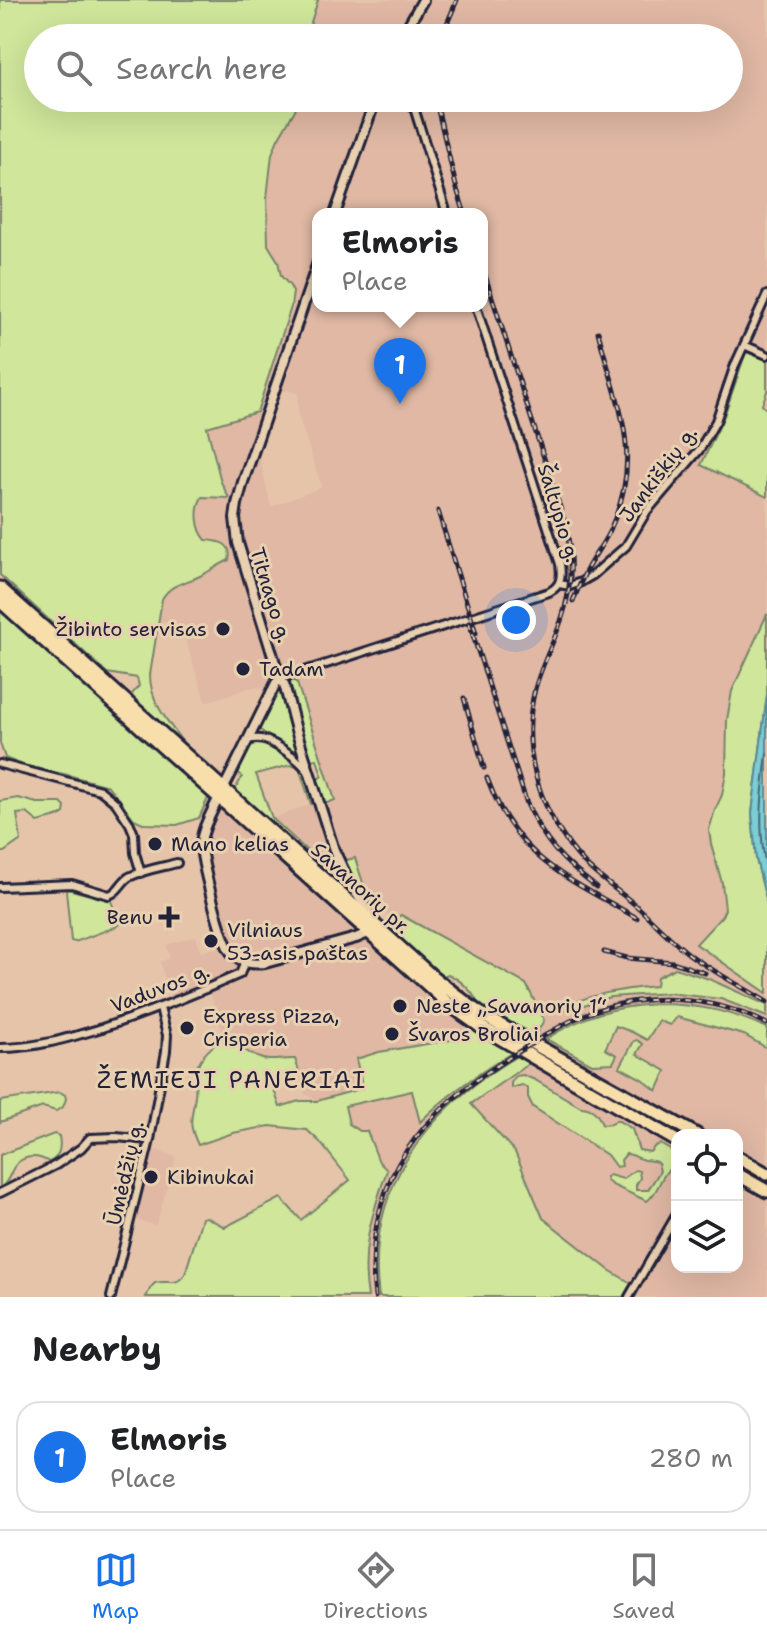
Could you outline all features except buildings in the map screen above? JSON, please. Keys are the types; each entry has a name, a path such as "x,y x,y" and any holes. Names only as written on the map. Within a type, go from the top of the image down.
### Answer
{"highway":[{"name":"Savanorių pr.","path":"0,588 374,930 423,982 481,1027 671,1138"},
{"name":"Savanorių pr.","path":"0,601 374,930 478,1012 686,1129"},
{"path":"743,1160 767,1174"},
{"path":"743,1177 767,1191"}],"street":[{"path":"409,24 423,0"},
{"path":"337,208 371,112"},
{"path":"415,112 445,208"},
{"name":"Titnago g.","path":"312,280 243,482 235,518 238,543 338,859 374,930"},
{"name":"Jankiškių g.","path":"559,584 570,586 581,582 626,546 647,511 700,449 716,421 735,365 767,295"},
{"name":"Šaltupio g.","path":"280,679 549,592 559,584 562,574 560,564 478,312"},
{"path":"744,345 767,355"},
{"path":"226,784 280,679"},
{"path":"247,740 269,742 302,763 310,776"},
{"path":"0,764 100,790 109,796 133,830 141,873"},
{"path":"216,803 204,828 202,853 224,941 233,954 245,962 265,963 356,938 374,930"},
{"path":"0,887 72,884 109,895 119,890 129,878 177,863"},
{"name":"Vaduvos g.","path":"0,1048 50,1043 160,1008 240,974 245,962"},
{"name":"Ūmėdžių g.","path":"111,1297 150,1140 168,1040 160,1008"},
{"path":"0,1193 56,1165 81,1148 87,1139 150,1140"},
{"path":"629,1297 671,1224"}],"shaded area":[{"path":"318,0 767,0 767,360 746,352 724,416 701,464 767,497 767,614 732,691 727,720 726,773 722,795 715,810 711,844 722,883 725,909 696,944 767,993 767,1167 743,1154 743,1129 697,1129 534,1039 525,984 402,915 392,920 365,889 355,858 322,865 272,819 313,803 316,808 335,800 297,683 292,679 266,688 252,687 206,702 183,633 172,623 159,621 162,599 167,591 229,559 220,541 206,540 200,533 199,500 202,497 229,497 221,482 207,427 257,412 291,307 293,292 281,276 278,261 268,245 267,198 272,154 294,112 743,112 743,24 310,24","holes":["282,391 298,394 298,415 322,487 271,507 259,454"]},
{"path":"209,796 421,989 472,1027 462,1038 356,1059 364,1088 317,1101 305,1094 295,1059 255,1057 224,1037 210,992 174,1008 160,962 170,958 166,945 196,936 201,952 222,946 197,861 195,841 199,818"},
{"path":"505,1057 508,1061 456,1102 418,1141 385,1210 377,1265 379,1297 368,1297 365,1269 369,1222 387,1170 379,1162 367,1131 360,1131 349,1124 345,1106 412,1091 420,1121 471,1078"},
{"path":"531,1062 671,1140 671,1273 743,1273 743,1180 767,1194 767,1297 635,1297 640,1289 609,1270 543,1218 515,1152 470,1104"},
{"path":"153,1149 176,1157 156,1225 135,1220"}],"green space":[{"path":"0,0 318,0 310,24 24,24 24,112 294,112 272,154 267,198 268,245 278,261 281,276 293,292 291,307 257,412 207,427 221,482 229,498 202,497 198,507 198,525 206,540 227,546 229,560 174,587 162,599 151,686 162,714 187,748 133,698 132,694 139,686 137,678 107,673 0,575"},
{"path":"746,352 767,360 767,391 762,405 767,410 767,497 701,465 724,416"},
{"path":"0,607 209,796 199,818 177,825 145,824 134,819 108,786 25,766 5,758 0,743"},
{"path":"767,614 767,695 752,813 756,859 767,903 767,993 696,944 725,909 709,830 722,795 726,773 727,720 732,691"},
{"path":"292,679 297,683 335,800 322,805 317,780 322,776 317,759 310,758 299,733 288,688"},
{"path":"282,687 288,700 298,756 260,730"},
{"path":"254,744 265,745 303,769 311,804 299,768 291,765 256,774 272,818 322,865 335,863 365,909 235,790 242,777 238,772"},
{"path":"18,798 37,803 61,803 65,807 64,813 38,822 27,813 17,814 21,840 0,852 0,801"},
{"path":"355,858 365,889 383,910 382,913 377,913 342,861"},
{"path":"68,889 111,901 120,924 71,941"},
{"path":"401,915 526,984 544,1020 534,1039 479,1007 471,992 458,980 448,974 441,977 387,925"},
{"path":"675,968 709,979 767,1005 767,1017 721,999 668,993 610,997 560,1010 593,996 656,986 657,977"},
{"path":"657,1004 714,1010 753,1022 767,1028 767,1048 744,1035 677,1017 670,1025 659,1021 647,1040 616,1026 605,1049 617,1055 613,1063 592,1064 546,1039 599,1014"},
{"path":"472,1027 513,1052 464,1084 420,1122 412,1091 345,1106 349,1124 360,1131 367,1131 379,1162 387,1170 372,1217 367,1247 368,1297 146,1297 155,1283 175,1282 185,1274 202,1218 225,1227 281,1198 301,1220 350,1180 307,1130 270,1126 233,1133 198,1145 191,1120 196,1071 205,1054 219,1041 224,1037 262,1059 295,1059 300,1074 273,1087 280,1107 299,1101 317,1101 363,1088 356,1059 462,1038"},
{"path":"637,1040 643,1044 637,1054 666,1071 657,1091 620,1067"},
{"path":"517,1056 531,1062 471,1104 515,1152 543,1218 609,1270 631,1283 623,1297 379,1297 377,1258 382,1221 393,1187 409,1156 430,1127 456,1101"},
{"path":"523,1075 535,1080 581,1107 592,1110 602,1125 617,1120 632,1129 639,1150 650,1152 660,1144 671,1150 671,1168 652,1197 647,1201 612,1185 606,1177 623,1179 635,1170 639,1171 636,1190 648,1190 660,1171 658,1163 626,1154 621,1160 622,1166 616,1167 607,1155 533,1107 528,1089 522,1085 511,1088 516,1076"},
{"path":"60,1092 66,1099 63,1107 56,1111 43,1107 0,1122 0,1101"},
{"path":"54,1134 60,1140 55,1158 49,1162 35,1157 22,1160 0,1188 0,1155"}],"water":[{"path":"767,695 767,903 756,859 752,813"}],"railway":[{"path":"447,24 457,0"},
{"path":"438,112 463,208"},
{"path":"488,285 566,526 570,550 565,609 535,689 531,713 532,759 545,804 569,845 584,863 689,954 767,1002"},
{"path":"573,601 588,567 610,530 626,478 624,430 598,332"},
{"path":"438,511 476,633"},
{"path":"469,623 527,804 556,850 596,887"},
{"path":"464,698 484,768"},
{"path":"487,778 499,806 529,848 566,877 637,918"},
{"path":"604,952 627,958 673,962 705,973"},
{"path":"375,1297 373,1255 378,1217 389,1182 406,1151 428,1123 486,1073 567,1023 607,1007 630,1002 700,1002 745,1014 767,1024"}],"place":[{"name":"Elmoris","path":"400,404"},
{"name":"Žibinto servisas","path":"223,629"},
{"name":"Tadam","path":"243,669"},
{"name":"Mano kelias","path":"155,844"},
{"name":"Benu","path":"169,917"},
{"name":"Vilniaus 53-asis paštas","path":"211,941"},
{"name":"Neste „Savanorių 1“","path":"400,1006"},
{"name":"Express Pizza, Crisperia","path":"187,1028"},
{"name":"Švaros Broliai","path":"392,1034"},
{"name":"Kibinukai","path":"151,1177"}],"district":[{"name":"ŽEMIEJI PANERIAI","path":"232,1080"}]}
